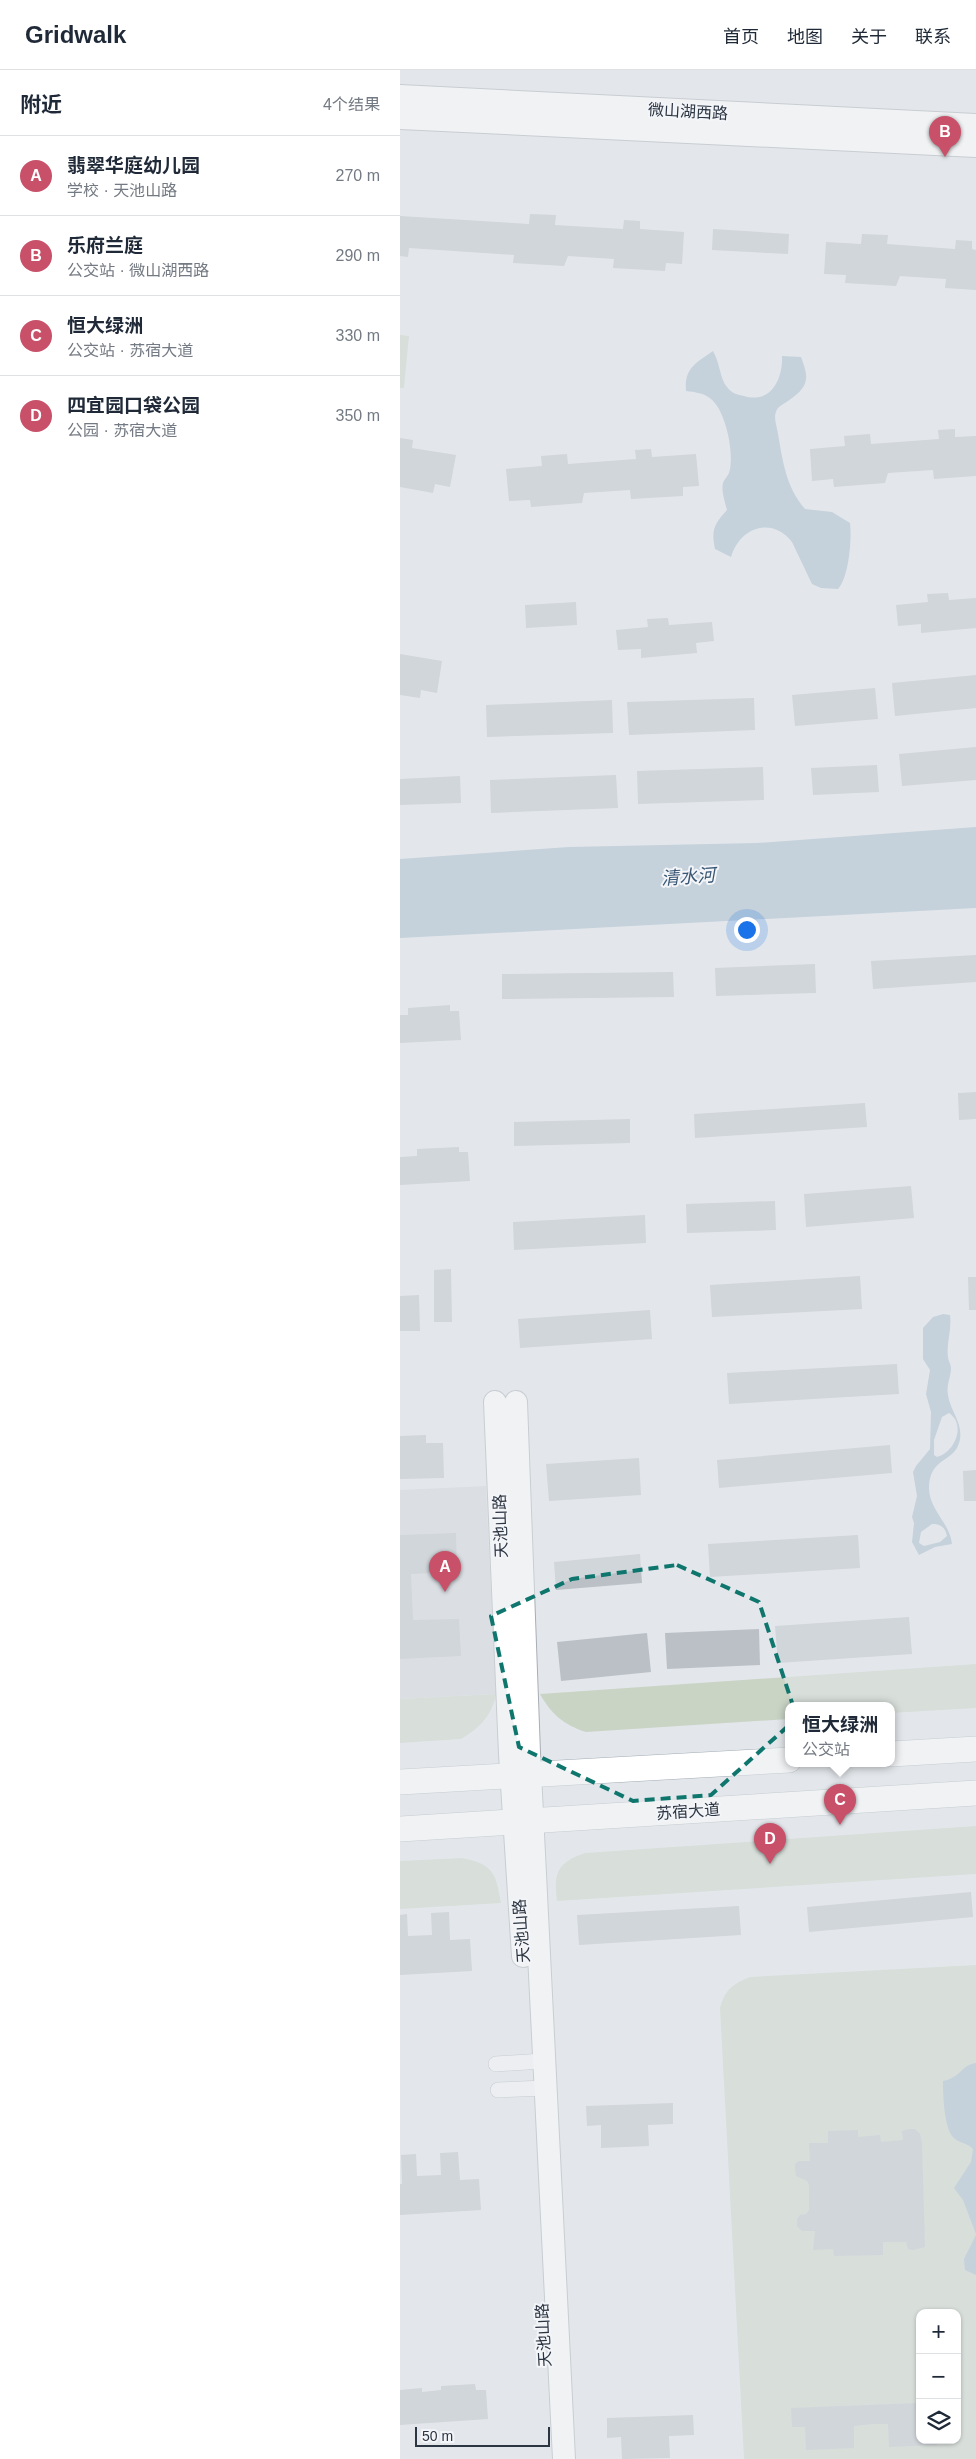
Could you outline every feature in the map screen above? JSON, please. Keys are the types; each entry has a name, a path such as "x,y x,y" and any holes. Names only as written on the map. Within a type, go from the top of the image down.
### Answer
{"main road":[{"path":"895,1754 976,1750"},
{"path":"400,1782 785,1760"},
{"name":"苏宿大道","path":"400,1829 976,1793"}],"street":[{"name":"微山湖西路","path":"400,96 976,125"},
{"name":"微山湖西路","path":"400,118 976,146"},
{"name":"天池山路","path":"506,1402 520,1775 537,2062 548,2459"},
{"path":"496,2064 537,2062"},
{"name":"天池山路","path":"538,2088 564,2459"},
{"path":"498,2090 538,2088"}],"highlighted area":[{"path":"677,1565 759,1602 797,1718 711,1795 633,1801 519,1747 491,1616 572,1579"}],"shaded area":[{"path":"486,1486 496,1694 400,1699 400,1490"}],"green space":[{"path":"400,335 409,336 404,388 400,388"},
{"path":"976,1664 976,1708 895,1713 895,1702 785,1702 785,1719 586,1732 571,1726 559,1718 540,1694"},
{"path":"496,1694 492,1708 484,1720 474,1731 461,1739 400,1743 400,1699"},
{"path":"976,1826 976,1874 557,1901 556,1883 559,1870 569,1860 585,1853"},
{"path":"462,1858 481,1863 492,1872 501,1903 400,1909 400,1861"},
{"path":"976,1965 976,2459 744,2459 720,2008 727,1992 738,1982 750,1977"}],"water":[{"path":"713,351 723,380 729,389 737,394 753,398 768,393 774,388 782,365 782,356 801,357 806,372 803,387 795,396 778,408 775,414 775,421 786,474 793,492 799,501 805,509 832,512 850,523 851,538 847,567 842,584 838,589 821,588 812,584 792,542 775,529 757,528 749,532 735,547 731,557 715,549 713,537 715,528 719,519 727,510 723,486 731,465 728,434 721,413 711,399 696,392 686,391 689,371 701,359"},
{"name":"清水河","path":"976,827 976,908 400,938 400,859 569,847 757,843"},
{"path":"943,1314 950,1315 948,1358 951,1368 948,1391 949,1401 959,1424 960,1436 956,1449 933,1471 929,1489 930,1497 948,1530 952,1544 935,1547 919,1555 912,1542 914,1523 912,1517 917,1496 913,1472 930,1449 931,1412 926,1394 930,1370 923,1359 923,1328 933,1317","holes":["949,1413 954,1418 958,1431 949,1450 937,1457 934,1455 934,1440 942,1417","932,1524 942,1527 947,1536 940,1542 924,1546 919,1543 921,1532"]},
{"path":"976,2063 976,2234 963,2200 954,2188 971,2162 973,2149 955,2139 950,2132 945,2110 943,2081 954,2077 967,2066"},
{"path":"976,2235 976,2275 965,2270 964,2259"}],"building":[{"path":"530,214 556,215 555,225 623,229 624,220 640,221 640,229 684,232 682,264 666,263 665,271 613,268 614,259 568,256 564,266 513,263 514,255 409,248 408,257 400,256 400,216 529,224"},
{"path":"713,229 789,234 788,254 712,250"},
{"path":"862,234 888,235 887,244 955,249 956,240 972,241 972,249 976,250 976,290 945,288 946,279 900,276 896,286 845,283 846,275 824,274 826,242 861,244"},
{"path":"955,429 955,437 976,436 976,476 934,479 933,470 888,473 885,483 834,487 833,479 812,481 810,449 845,446 844,436 870,434 871,444 939,439 938,430"},
{"path":"400,438 413,440 412,448 456,455 450,487 435,484 433,493 400,487"},
{"path":"651,449 652,457 696,454 699,486 683,487 683,496 631,499 630,490 584,493 582,503 531,507 530,500 509,501 506,469 542,466 541,456 567,454 568,464 636,459 635,450"},
{"path":"948,593 949,600 976,598 976,628 921,633 921,624 898,626 896,605 928,602 927,594"},
{"path":"576,602 577,625 526,628 525,605"},
{"path":"668,618 669,625 712,622 714,641 696,643 697,653 641,658 641,649 618,650 616,630 648,627 647,619"},
{"path":"400,654 442,661 437,693 421,690 420,698 400,695"},
{"path":"976,675 976,708 895,716 892,683"},
{"path":"875,688 878,719 795,726 792,695"},
{"path":"754,698 755,730 629,735 627,702"},
{"path":"612,700 613,733 487,737 486,705"},
{"path":"976,747 976,780 902,786 899,754"},
{"path":"877,765 879,792 813,795 811,768"},
{"path":"763,767 764,800 638,804 637,771"},
{"path":"616,775 618,808 491,813 490,780"},
{"path":"460,776 461,803 400,805 400,779"},
{"path":"976,955 976,982 873,989 871,961"},
{"path":"815,964 816,993 716,996 715,968"},
{"path":"673,972 674,997 502,999 502,974"},
{"path":"450,1005 450,1011 459,1011 461,1040 400,1043 400,1015 408,1015 408,1008"},
{"path":"976,1092 976,1119 959,1120 958,1093"},
{"path":"865,1103 867,1127 695,1138 694,1114"},
{"path":"630,1119 630,1143 514,1146 514,1122"},
{"path":"459,1147 459,1152 468,1152 470,1181 400,1185 400,1157 417,1156 417,1149"},
{"path":"911,1186 914,1218 806,1227 804,1194"},
{"path":"775,1201 776,1230 687,1233 686,1204"},
{"path":"645,1215 646,1243 514,1250 513,1222"},
{"path":"451,1269 452,1322 434,1322 434,1270"},
{"path":"860,1276 862,1309 712,1317 710,1285"},
{"path":"968,1277 976,1277 976,1310 969,1310"},
{"path":"419,1295 420,1331 400,1331 400,1296"},
{"path":"650,1310 652,1339 520,1348 518,1319"},
{"path":"897,1364 899,1394 729,1404 727,1373"},
{"path":"426,1435 426,1443 443,1443 444,1478 400,1479 400,1436"},
{"path":"890,1445 892,1473 719,1488 717,1460"},
{"path":"639,1458 641,1495 549,1501 546,1464"},
{"path":"976,1470 976,1501 964,1501 963,1471"},
{"path":"456,1533 457,1572 411,1574 413,1620 459,1619 461,1656 400,1659 400,1535"},
{"path":"858,1535 860,1568 710,1577 708,1544"},
{"path":"640,1554 642,1583 556,1590 554,1562"},
{"path":"909,1617 912,1654 778,1663 775,1626"},
{"path":"759,1629 760,1665 667,1669 665,1633"},
{"path":"647,1633 651,1672 561,1681 557,1642"},
{"path":"971,1892 973,1917 809,1932 807,1907"},
{"path":"739,1906 741,1935 579,1945 577,1915"},
{"path":"449,1912 450,1940 470,1939 472,1971 400,1975 400,1915 407,1914 408,1936 432,1935 431,1913"},
{"path":"673,2103 673,2124 648,2125 649,2146 601,2148 601,2125 587,2126 586,2106"},
{"path":"915,2129 920,2134 922,2143 925,2247 913,2250 908,2249 906,2242 883,2242 883,2255 834,2256 833,2249 813,2250 815,2231 802,2231 797,2226 797,2219 800,2215 806,2214 809,2210 809,2185 807,2181 796,2176 795,2164 799,2161 810,2161 809,2143 828,2143 828,2131 858,2130 858,2137 880,2135 881,2142 903,2140 902,2131"},
{"path":"458,2152 460,2180 479,2179 481,2210 400,2215 401,2155 416,2154 417,2176 441,2175 440,2153"},
{"path":"475,2384 476,2390 486,2390 488,2419 400,2425 400,2390 422,2388 422,2392 441,2390 441,2386"},
{"path":"916,2403 916,2444 937,2445 889,2447 888,2424 872,2424 854,2426 854,2448 806,2450 805,2427 792,2427 791,2408"},
{"path":"693,2415 694,2435 669,2436 670,2458 622,2459 621,2437 607,2438 607,2418"}],"place":[{"name":"乐府兰庭","path":"945,157"},
{"name":"翡翠华庭幼儿园","path":"445,1592"},
{"name":"恒大绿洲","path":"840,1825"},
{"name":"四宜园口袋公园","path":"770,1864"}]}
